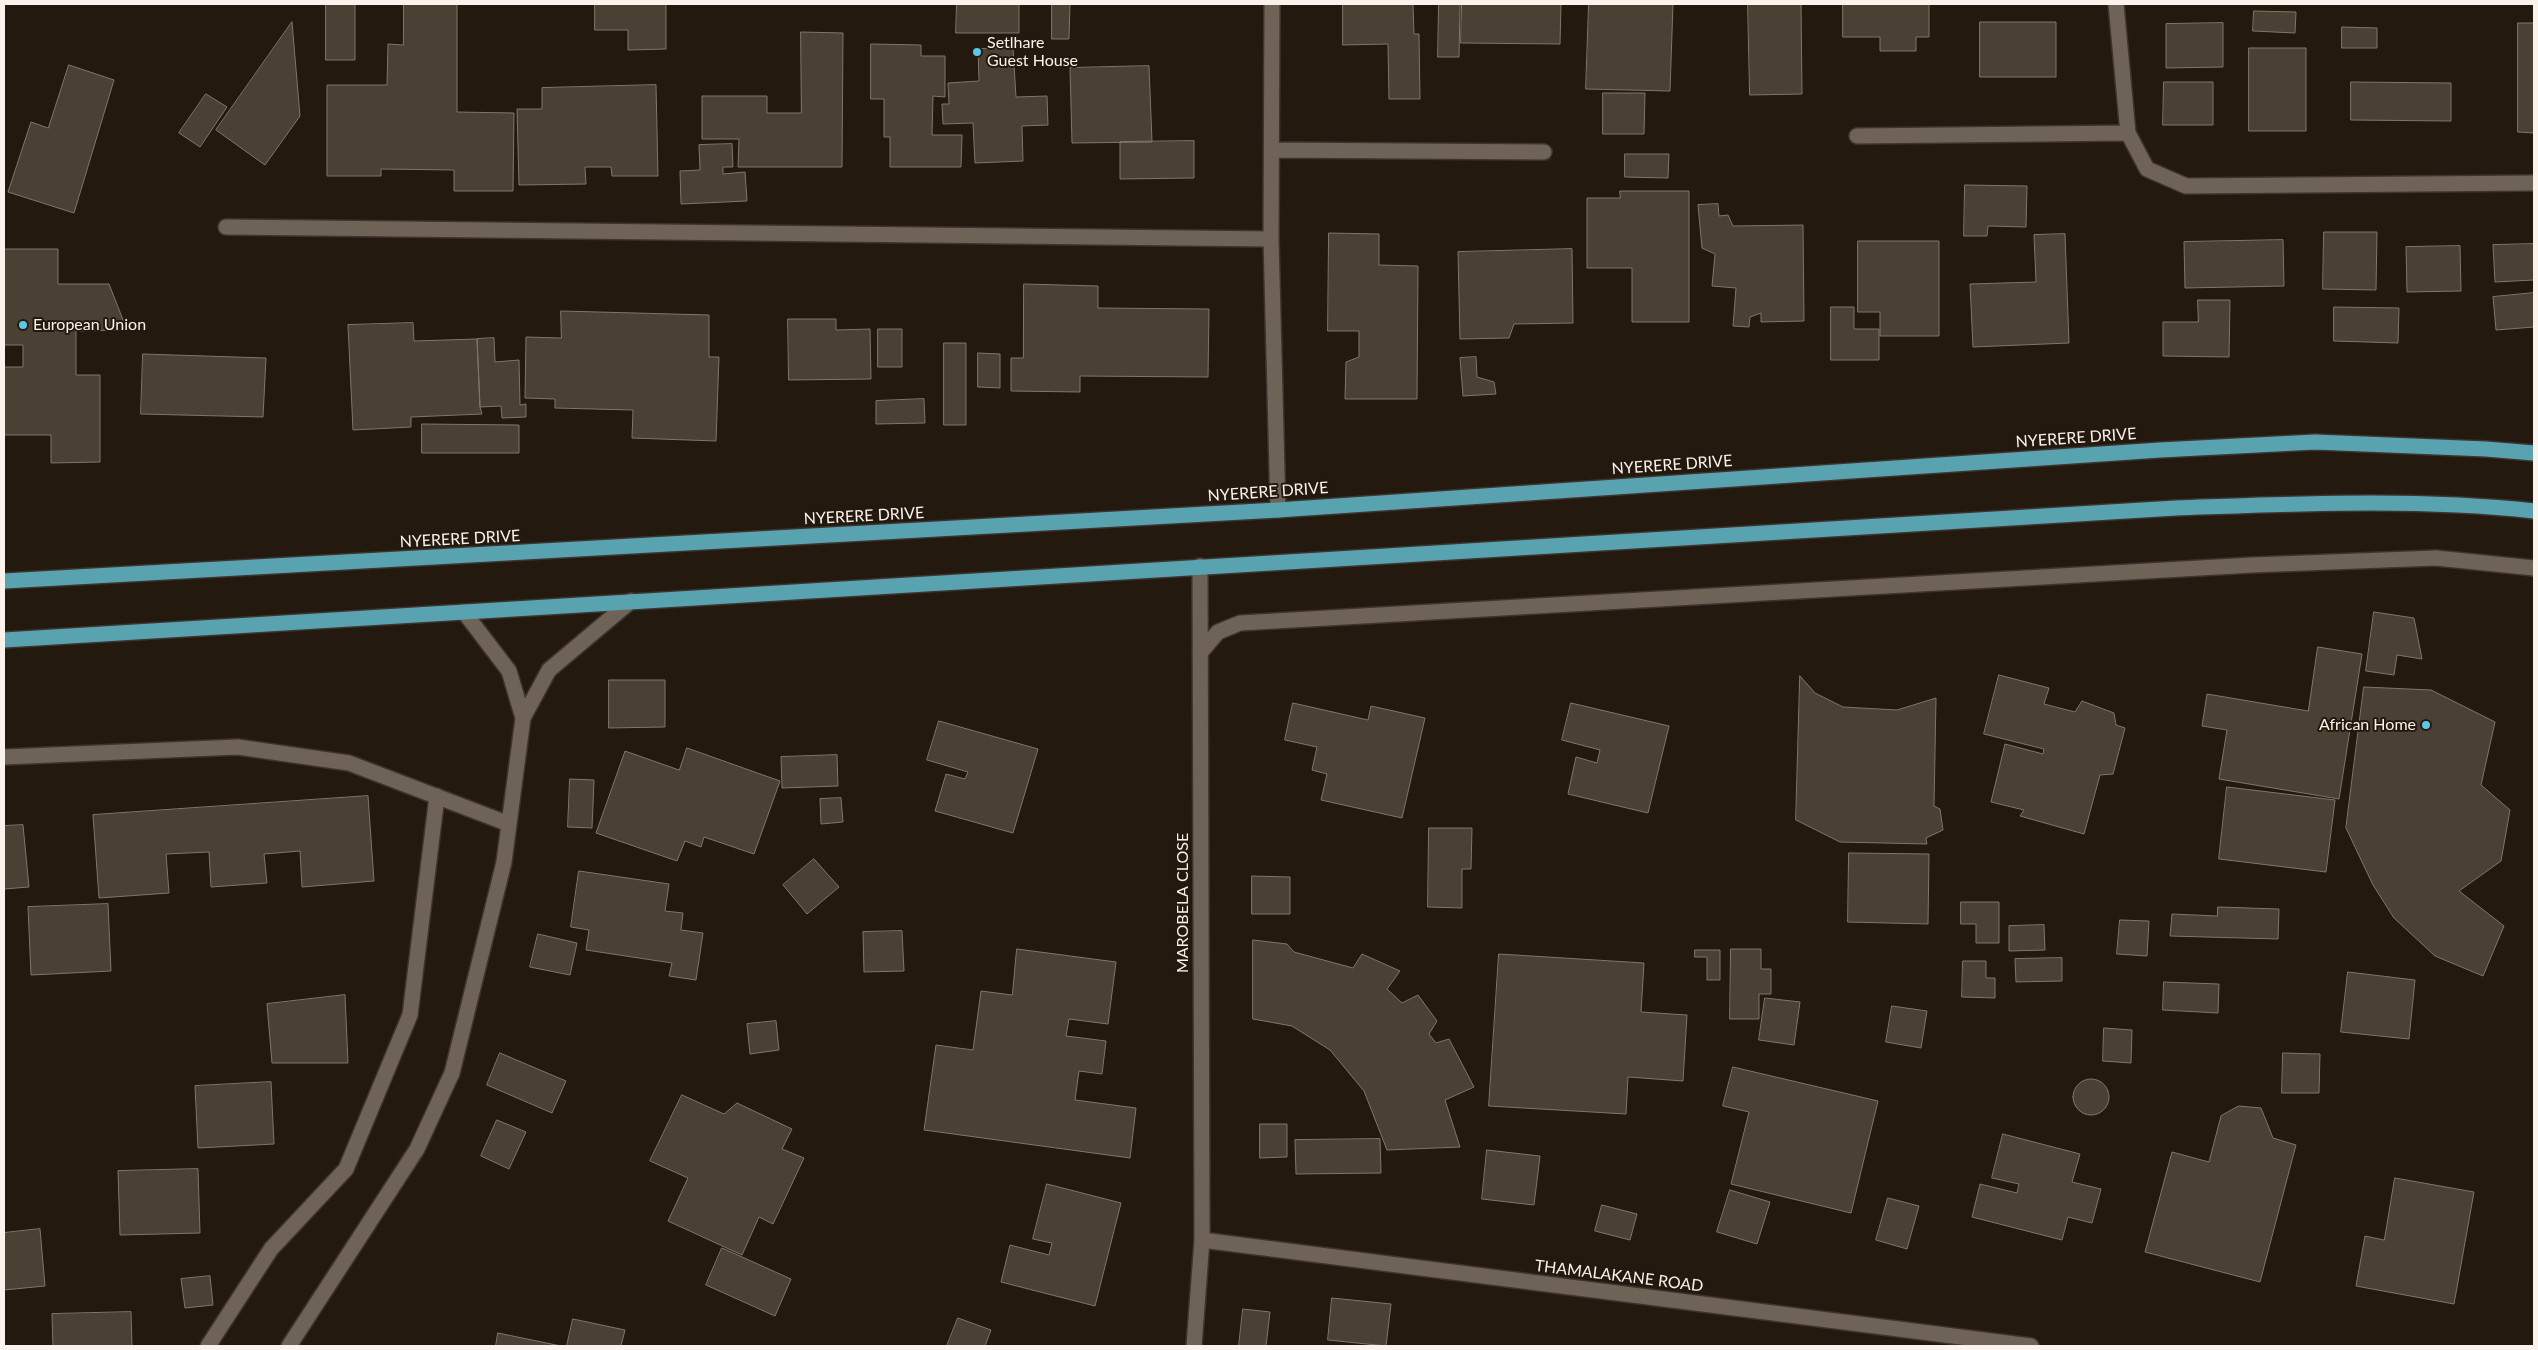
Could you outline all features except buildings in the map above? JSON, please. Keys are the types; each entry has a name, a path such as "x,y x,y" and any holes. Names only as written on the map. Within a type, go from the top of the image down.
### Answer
{"main road":[{"name":"NYERERE DRIVE","path":"4,581 1278,510 2140,451 2315,442 2486,449 2534,454"},
{"path":"4,640 2176,508 2356,503 2474,504 2534,511"}],"street":[{"path":"1272,4 1270,239 1278,510"},
{"path":"2116,4 2128,134 2147,169 2186,186 2534,183"},
{"path":"1857,136 2128,134"},
{"path":"1272,150 1544,152"},
{"path":"226,227 1270,239"},
{"path":"1200,653 1218,632 1240,624 2252,565 2436,558 2534,568"},
{"name":"MAROBELA CLOSE","path":"1194,1346 1202,1240 1200,566"},
{"path":"289,1346 417,1149 452,1072 504,862 523,718 549,670 631,601"},
{"path":"464,612 509,671 523,718"},
{"path":"4,757 238,747 349,763 509,824"},
{"path":"208,1346 272,1249 346,1169 399,1042 410,1015 437,796"},
{"name":"THAMALAKANE ROAD","path":"1202,1240 2031,1346"}],"place":[{"name":"Setlhare Guest House","path":"977,52"},
{"name":"European Union","path":"23,325"},
{"name":"African Home","path":"2426,725"}]}
